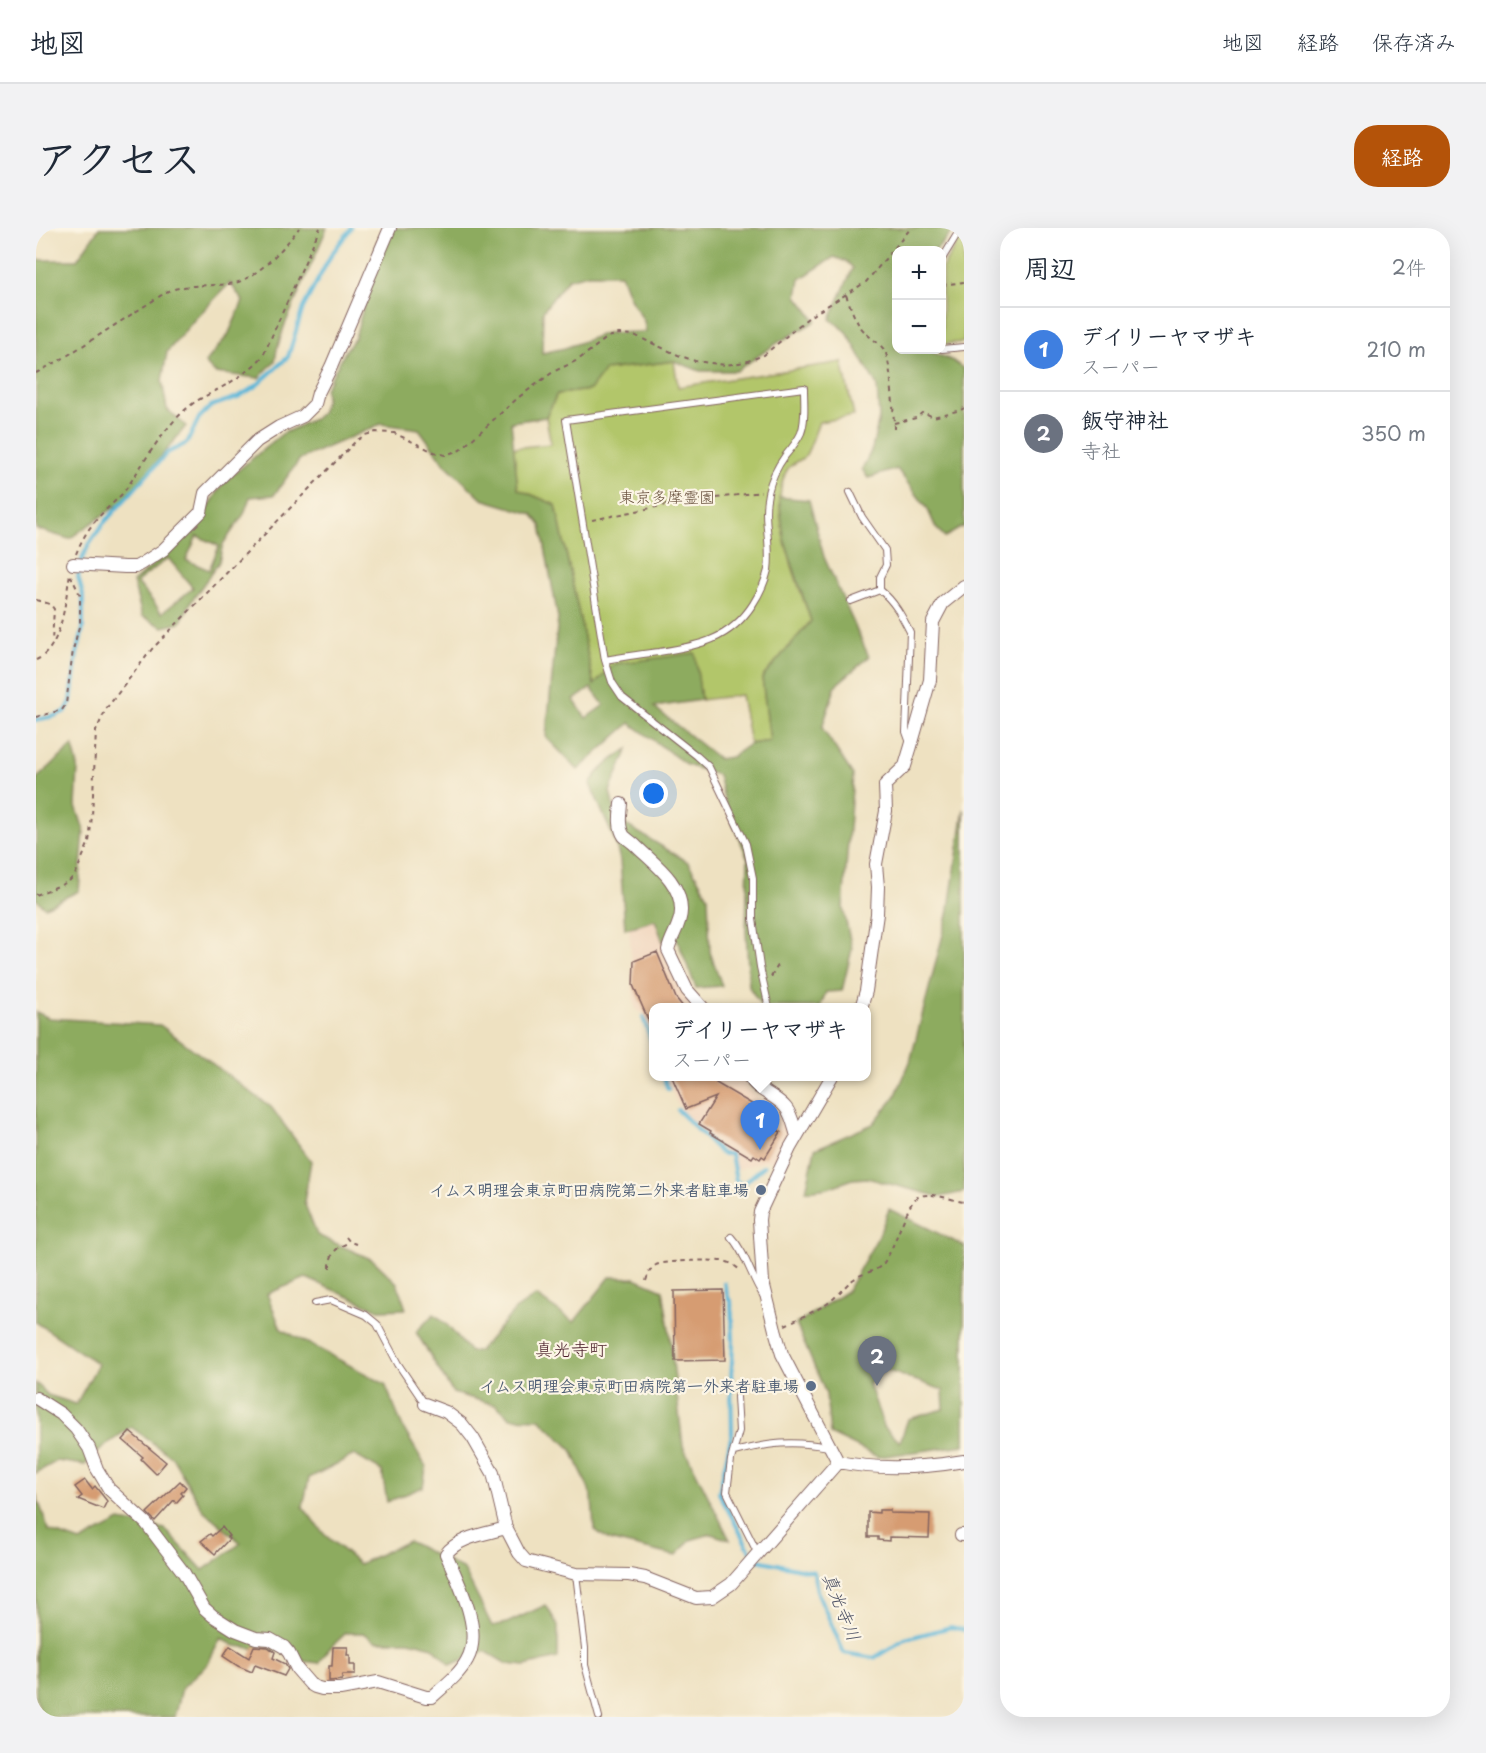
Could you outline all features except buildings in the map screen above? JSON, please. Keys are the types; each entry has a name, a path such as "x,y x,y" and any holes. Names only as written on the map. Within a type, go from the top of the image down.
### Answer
{"street":[{"path":"73,563 136,567 163,550 201,512 205,494 235,462 257,441 303,416 315,404 390,228"},
{"path":"862,1003 877,914 876,864 886,811 885,785 905,766 912,746 930,680 933,622 943,603 964,586"},
{"path":"621,804 620,821 624,835 668,875 679,894 680,919 668,950 687,990 699,1003"},
{"path":"751,1081 787,1109 797,1136"},
{"path":"830,1081 769,1189 759,1220 763,1282 782,1354 837,1462"},
{"path":"36,1398 62,1414 80,1434 89,1448 97,1469 110,1489 146,1523 184,1573 204,1608 235,1630 256,1638 270,1639 284,1647 297,1669 310,1684 322,1689 352,1688 378,1682 432,1697 459,1671 472,1648 468,1606 446,1554 457,1544 506,1528"},
{"path":"425,1404 446,1412 462,1424 472,1438 494,1473 506,1528 519,1553 526,1561 576,1574 628,1575 645,1578 696,1598 712,1597 731,1584 837,1462"},
{"path":"837,1462 885,1467 938,1465 964,1461"}],"lane":[{"path":"946,252 956,236 964,232"},
{"path":"946,349 964,347"},
{"path":"604,660 694,646 717,638 740,621 759,594 767,572 769,543 765,515 768,491 777,467 795,445 801,433 804,388 566,420 604,660 612,682 622,697 697,756 709,767 717,782 746,844 753,878 753,919 768,1003"},
{"path":"850,492 861,517 885,550 886,565 880,578 880,590 904,619 910,632 906,732 912,746"},
{"path":"851,601 880,590"},
{"path":"762,1089 765,1081"},
{"path":"731,1237 738,1245 755,1284 768,1303"},
{"path":"315,1302 331,1300 366,1315 377,1324 393,1356 425,1404"},
{"path":"737,1397 739,1431 731,1460 727,1492 757,1552"},
{"path":"735,1452 775,1443 807,1444 830,1448"},
{"path":"576,1574 585,1665 599,1717"}],"path":[{"path":"36,373 62,359 168,291 243,280 264,265 299,228"},
{"path":"73,563 81,541 96,519 125,490 142,463 184,411 199,399 247,371 263,356 320,228"},
{"path":"36,896 68,882 75,875 89,842 96,731 106,709 152,649 356,441 376,432 394,433 445,455 460,450 536,384 553,372 578,360 608,337 619,334 634,335 695,361 726,364 745,362 764,355 809,317 866,282 911,228"},
{"path":"946,284 964,282"},
{"path":"846,295 864,332 881,346 886,354 894,429"},
{"path":"894,423 916,418 923,412 933,417 964,408"},
{"path":"583,522 671,504 768,491"},
{"path":"36,660 43,657 60,627 70,573 80,595 80,623 73,650 66,704 62,710 36,717"},
{"path":"36,600 50,604 54,609 52,644"},
{"path":"765,988 780,962"},
{"path":"775,1330 827,1304 854,1279 882,1265 896,1242 910,1205 915,1199 924,1194 932,1194 964,1202"},
{"path":"346,1237 350,1242 356,1244"},
{"path":"330,1268 330,1258 335,1250 350,1242"},
{"path":"646,1281 650,1270 657,1264 668,1261 720,1261 728,1262 739,1269"}],"shaded area":[{"path":"655,920 663,942 663,952 683,995 692,1003 649,1003 649,1031 644,1014 636,1010 634,1002 629,928"},
{"path":"667,1081 745,1081 749,1089 776,1106 785,1117 790,1128 790,1136 776,1163 768,1160 736,1170 732,1151 725,1152 680,1109"}],"green space":[{"path":"99,228 327,228 284,327 275,361 259,378 215,373 205,363 228,335 243,301 230,283 167,352 162,381 167,409 186,426 129,497 69,539 36,529 36,260 77,260"},
{"path":"387,228 956,228 940,246 892,246 892,354 936,354 964,369 964,526 945,537 936,528 927,508 897,469 868,478 862,469 872,449 879,418 877,386 846,331 830,319 853,268 847,262 834,257 800,279 797,296 816,321 779,342 736,371 700,371 674,361 605,370 590,390 557,394 546,417 511,422 518,489 556,505 594,685 614,664 695,653 701,700 654,707 719,759 731,757 750,744 770,741 762,678 811,621 784,539 779,497 809,500 824,557 869,657 836,685 822,728 853,775 843,908 852,949 842,991 826,992 822,1003 759,1003 749,987 746,930 748,859 726,806 718,775 687,765 630,723 578,770 546,737 558,618 541,525 532,514 482,499 445,464 419,429 381,424 300,459 274,495 250,497 244,514 223,544 219,562 191,602 180,623 163,627 142,616 133,582 196,528 224,482 282,434 316,418 321,413 326,398 325,389 355,338 377,242","holes":["588,274 621,274 630,298 644,321 646,332 606,333 565,348 542,353 543,311 568,279","197,536 219,546 209,570 186,560","168,558 193,588 162,613 137,582","591,688 604,705 586,718 574,700"]},
{"path":"964,238 964,342 946,344 946,261 959,240"},
{"name":"東京多摩霊園","path":"674,361 678,387 842,362 854,416 819,422 807,454 787,470 781,490 782,528 811,621 762,678 770,741 750,744 741,695 701,700 694,653 594,686 556,505 518,489 513,448 551,444 546,417 557,394 589,390 605,370"},
{"path":"73,746 78,767 76,806 84,830 79,891 45,907 36,899 36,779"},
{"path":"628,749 610,791 613,805 626,825 688,862 708,896 710,952 722,986 696,988 677,939 663,942 655,920 625,929 620,860 615,841 590,784 602,769"},
{"path":"964,809 964,1192 940,1197 867,1178 853,1179 828,1188 806,1191 815,1149 873,1124 895,1097 910,1062 948,915"},
{"path":"36,1012 49,1018 160,1025 271,1107 311,1161 304,1202 317,1235 373,1260 397,1283 406,1309 379,1310 306,1278 267,1294 281,1329 385,1384 403,1428 426,1467 423,1487 387,1502 382,1471 354,1455 309,1478 303,1507 324,1534 359,1564 408,1541 464,1570 492,1626 507,1623 546,1605 558,1626 558,1658 525,1666 507,1664 485,1651 450,1665 433,1647 409,1641 375,1641 364,1633 346,1633 329,1649 319,1663 301,1661 278,1651 235,1646 221,1638 207,1665 182,1688 175,1717 43,1717 36,1699 36,1494 49,1531 80,1542 120,1521 165,1529 203,1570 241,1543 203,1510 172,1457 131,1427 98,1451 85,1465 57,1461 36,1473 36,1383 48,1395 76,1404 98,1364 36,1322"},
{"path":"889,1209 964,1246 964,1445 878,1457 830,1434 826,1394 796,1324 847,1291 879,1235","holes":["886,1370 943,1390 944,1409 908,1419 900,1442 884,1427 869,1384"]},
{"path":"610,1277 635,1278 663,1290 683,1446 730,1540 711,1534 690,1540 676,1556 609,1540 594,1529 592,1497 572,1450 540,1419 511,1418 496,1405 453,1393 416,1332 434,1314 448,1326 470,1352 479,1351 515,1310 536,1296 574,1322"}],"waterway":[{"path":"36,720 66,711 71,701 77,654 83,629 83,595 78,577 83,556 89,545 103,524 167,453 187,443 199,418 211,406 238,397 256,386 288,357 303,308 331,255 351,228"},
{"path":"643,1017 649,1034"},
{"path":"665,1081 668,1089"},
{"path":"678,1110 722,1154 731,1154 736,1181 743,1184"},
{"path":"743,1184 764,1166"},
{"name":"真光寺川","path":"724,1283 731,1301 732,1433 719,1493 750,1551"},
{"name":"真光寺川","path":"758,1560 814,1572 817,1591 844,1653 874,1658 905,1639 951,1627 964,1630"}],"place":[{"name":"デイリーヤマザキ","path":"760,1150"},
{"name":"イムス明理会東京町田病院第二外来者駐車場","path":"761,1190"},
{"name":"イムス明理会東京町田病院第一外来者駐車場","path":"811,1386"},
{"name":"飯守神社","path":"877,1386"}],"district":[{"name":"真光寺町","path":"571,1350"}]}
